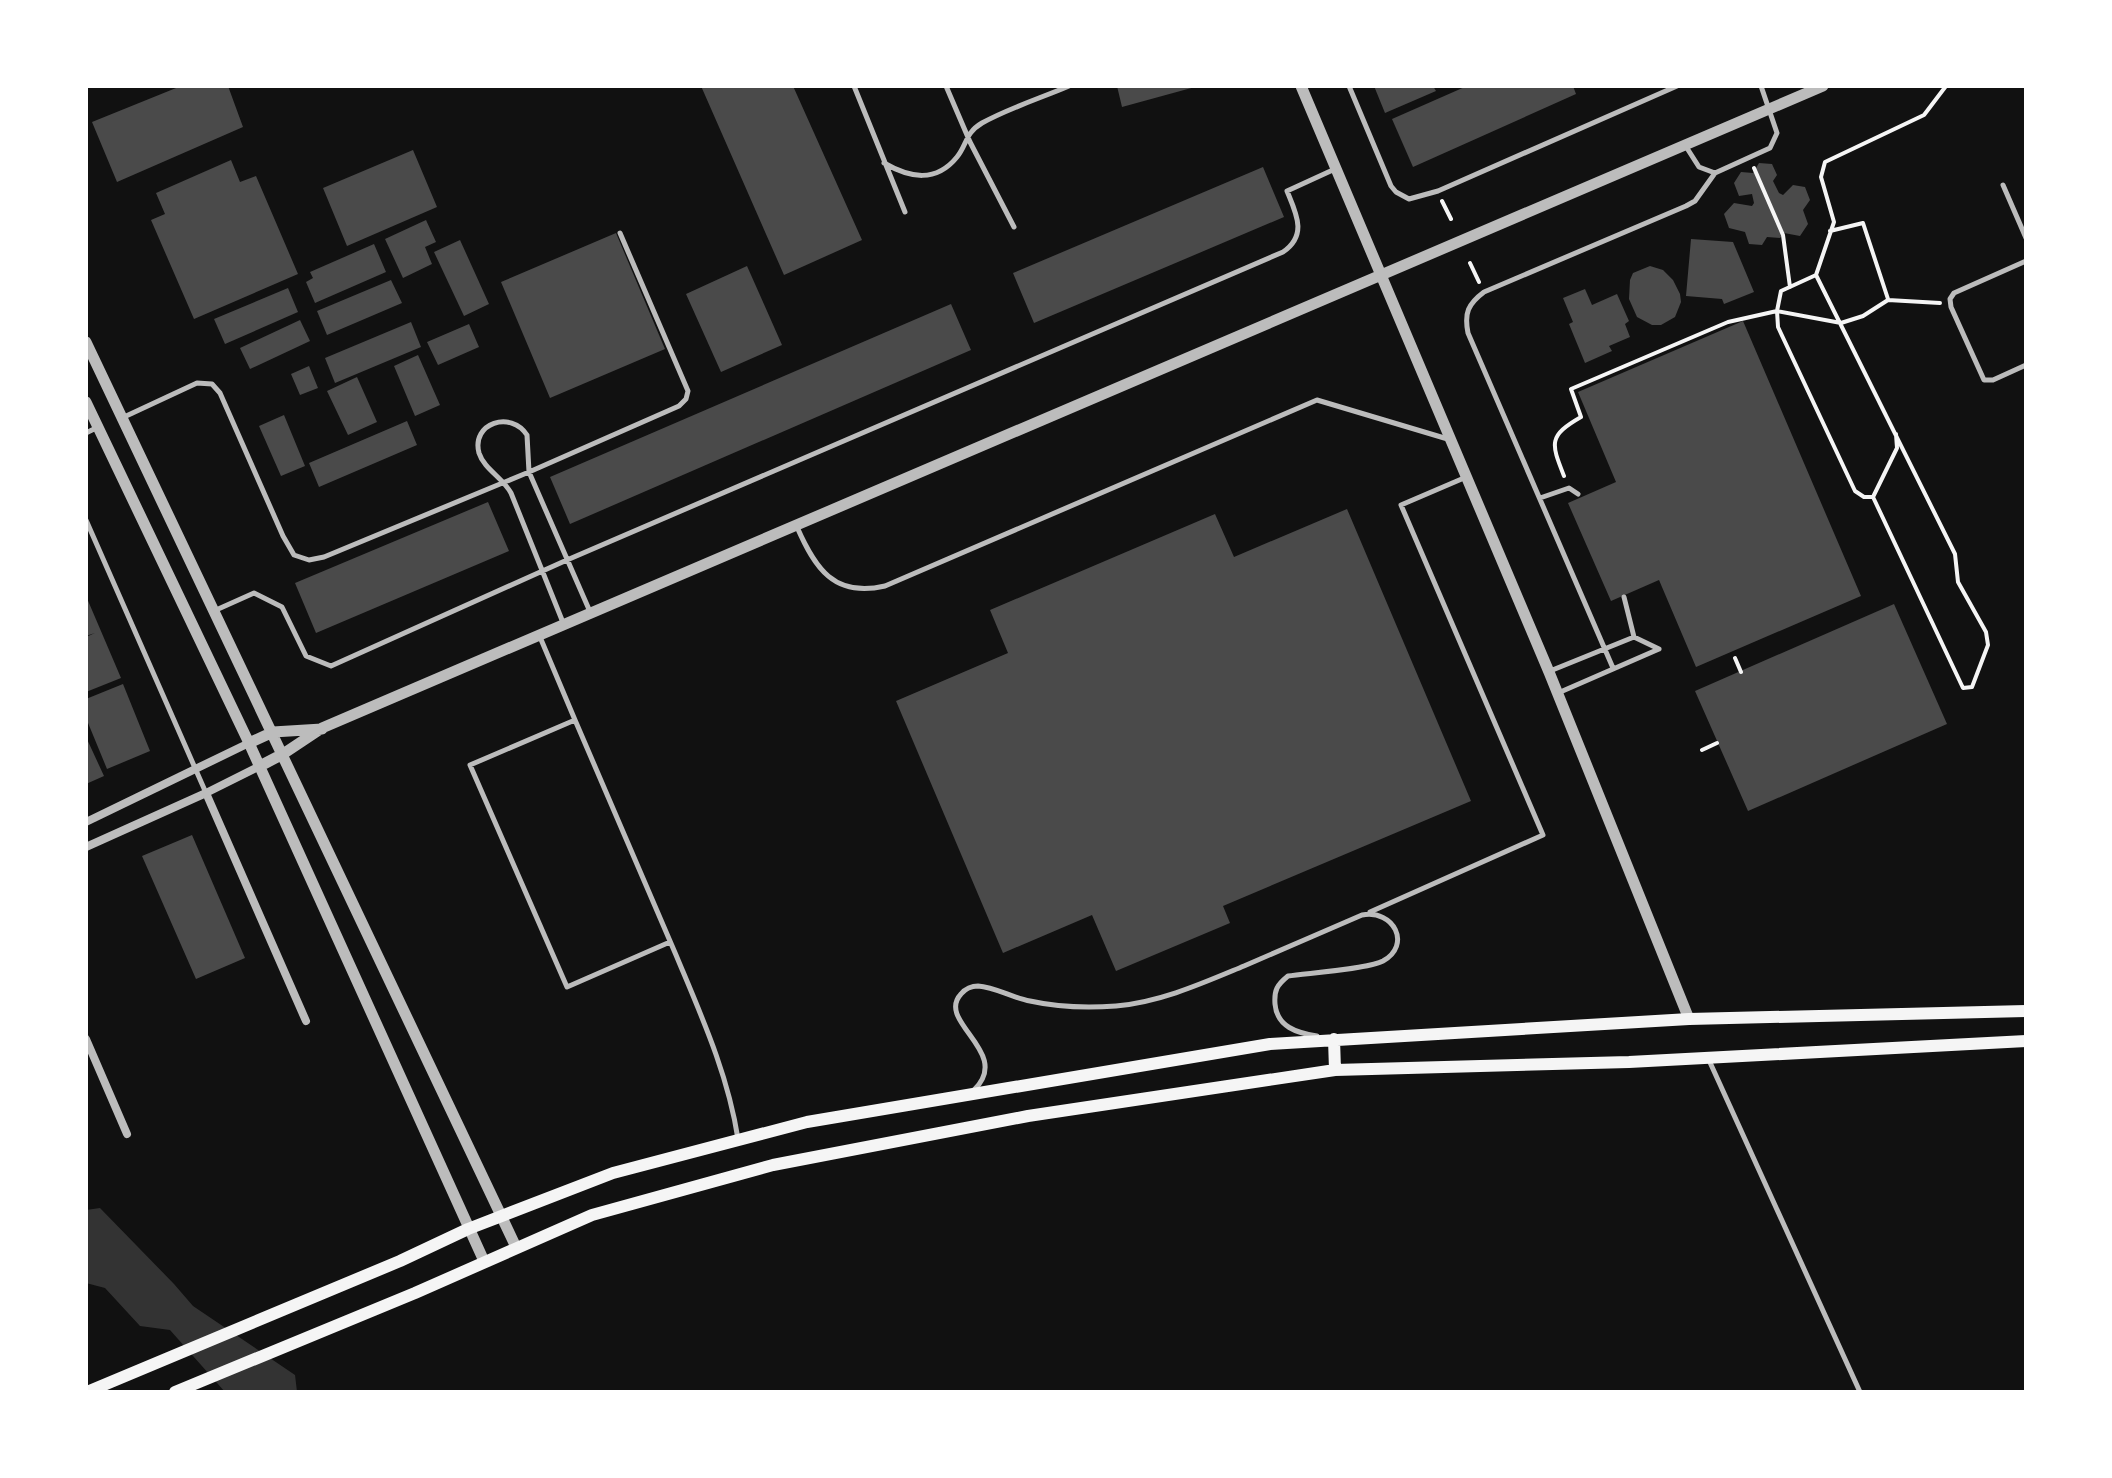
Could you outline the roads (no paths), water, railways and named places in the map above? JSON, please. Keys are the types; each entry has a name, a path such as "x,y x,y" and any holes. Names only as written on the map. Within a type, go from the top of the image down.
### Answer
{"main road":[{"path":"87,1392 468,1229 613,1173 807,1122 1270,1044 1689,1019 2026,1011"},
{"path":"1334,1039 1335,1070"},
{"path":"175,1392 592,1215 773,1165 1028,1116 1335,1070 1708,1058 2026,1041"}],"street":[{"path":"1301,86 1549,672 1689,1019"},
{"path":"86,847 260,766 322,728 1823,86"},
{"path":"86,342 516,1247"},
{"path":"86,402 260,766 484,1261"},
{"path":"86,822 273,732 322,728"},
{"path":"206,793 306,1021"},
{"path":"86,1039 127,1134"}],"lane":[{"path":"854,86 905,212"},
{"path":"946,86 1014,227"},
{"path":"884,163 902,174 922,178 940,172 958,156 967,135 981,123 1069,86"},
{"path":"1349,86 1396,192 1409,199 1438,191 1677,86"},
{"path":"1613,668 1468,333 1465,319 1470,302 1484,292 1686,206 1695,201 1715,173 1770,148 1777,133 1761,86"},
{"path":"1685,145 1699,167 1715,173"},
{"path":"215,610 254,593 282,607 306,656 331,666 567,560 1283,252 1293,243 1299,225 1287,191 1336,169"},
{"path":"2003,185 2026,238"},
{"path":"124,417 197,383 212,384 220,393 294,555 309,560 324,557 529,472 679,406 686,399 688,391 620,233"},
{"path":"2026,261 1954,293 1950,303 1984,380 1993,380 2026,365"},
{"path":"797,527 812,559 830,578 850,587 874,589 1317,400 1452,440"},
{"path":"565,626 505,482 486,465 478,449 482,433 494,423 510,422 523,429 530,445 529,472 591,615"},
{"path":"86,433 99,427"},
{"path":"969,1094 982,1082 985,1072 978,1045 955,1011 959,996 971,987 978,986 1033,1002 1117,1006 1181,992 1543,835 1401,505 1467,477"},
{"path":"1540,498 1569,488 1578,494"},
{"path":"86,520 206,793"},
{"path":"1624,597 1634,637"},
{"path":"540,637 723,1073 738,1140"},
{"path":"1549,672 1634,637 1659,649 1557,693"},
{"path":"575,720 470,765 567,987 670,942"},
{"path":"1334,1039 1305,1034 1281,1022 1276,1014 1275,993 1278,984 1288,976 1376,963 1391,955 1397,939 1392,923 1378,914 1362,915"},
{"path":"1708,1058 1860,1392"}]}
